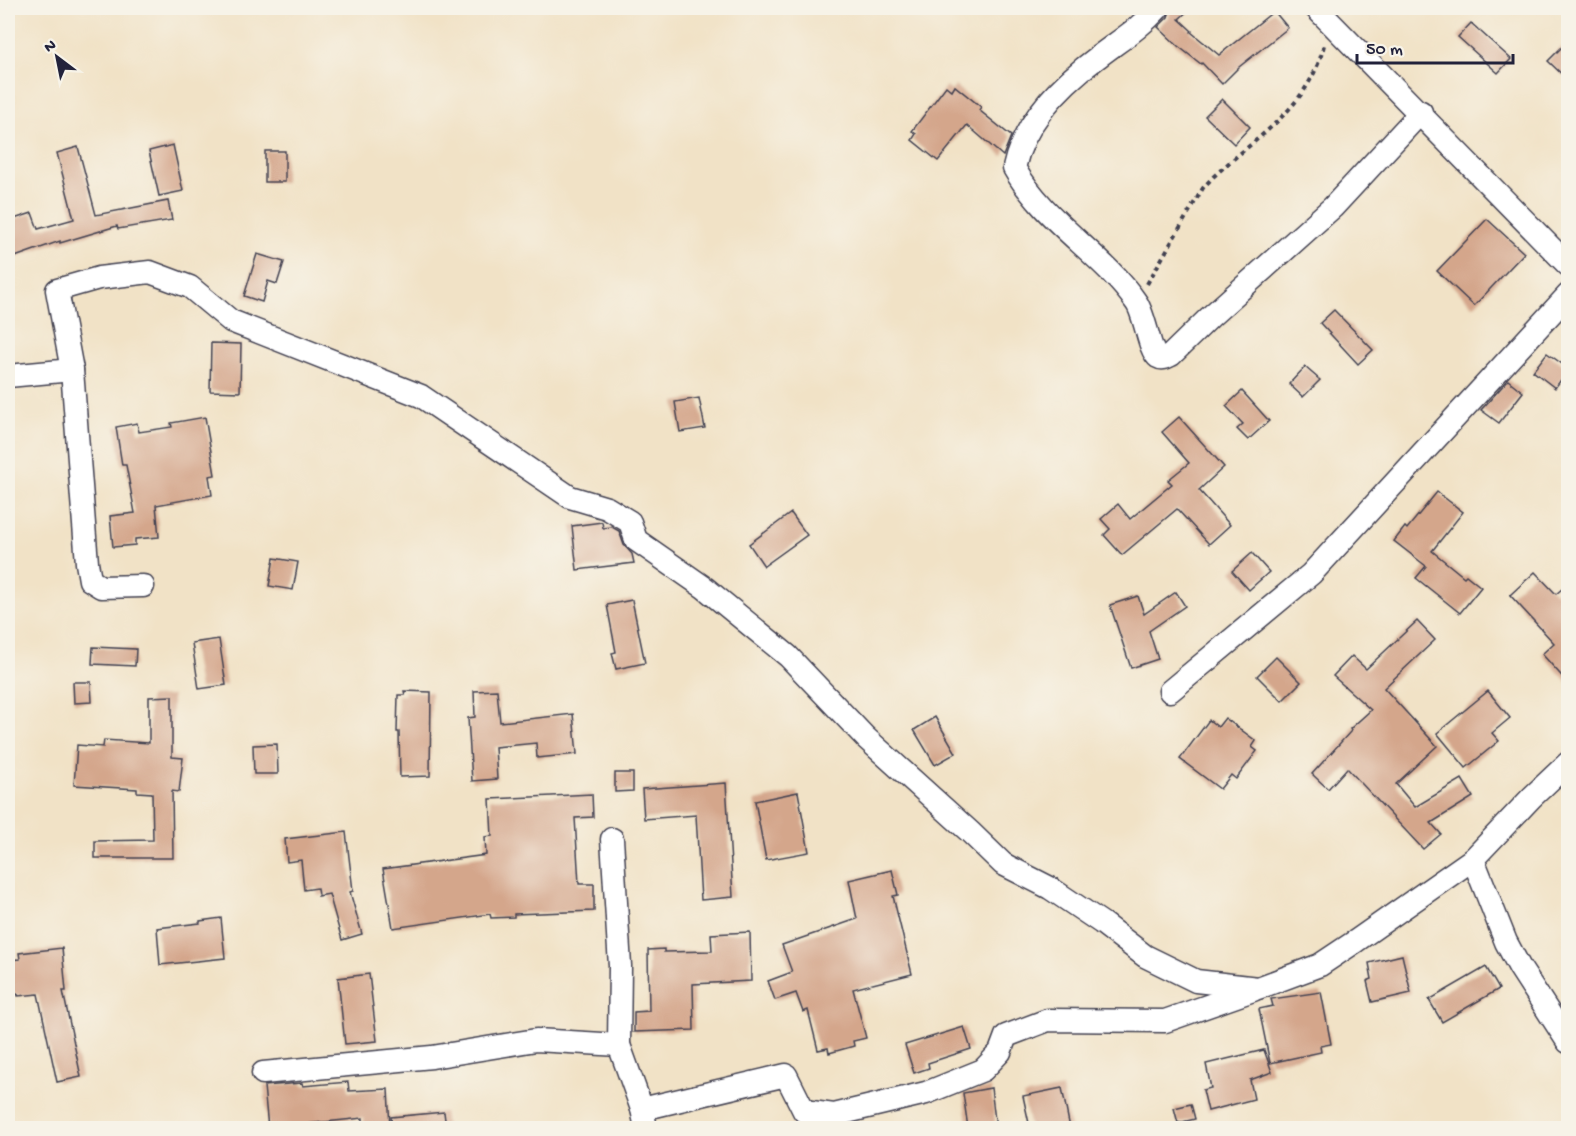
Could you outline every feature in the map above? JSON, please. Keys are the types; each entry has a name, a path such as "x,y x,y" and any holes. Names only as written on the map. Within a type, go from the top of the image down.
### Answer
{"street":[{"path":"1158,8 1134,32 1098,56 1064,85 1040,113 1023,140 1014,168 1022,183 1058,224 1116,277 1136,302 1143,315 1153,351 1159,358 1171,355 1333,207 1420,112"},
{"path":"1323,14 1569,265"},
{"path":"143,586 101,587 90,579 72,370 57,290 99,278 150,272 190,287 231,321 421,396 570,497 607,508 630,522 636,540 705,588 788,656 866,738 1003,864 1050,888 1102,923 1145,956 1196,981 1258,988"},
{"path":"1170,691 1311,574 1569,295"},
{"path":"8,376 72,370"},
{"path":"612,839 620,966 619,1045 644,1119 786,1075 804,1111 834,1115 926,1093 983,1070 1000,1052 1006,1036 1048,1020 1165,1022 1320,965 1473,859 1532,797 1569,763"},
{"path":"1473,859 1506,942 1520,968 1569,1042"},
{"path":"264,1073 432,1057 536,1040 619,1045"}],"path":[{"path":"1136,302 1203,188 1219,171 1292,108 1310,83 1320,63 1323,14"}],"building":[{"path":"1171,8 1191,8 1179,19 1219,55 1274,11 1288,28 1239,67 1222,84 1202,63 1178,46 1158,27 1168,17"},
{"path":"1471,23 1511,59 1498,73 1458,37"},
{"path":"1569,40 1569,81 1548,61"},
{"path":"946,86 952,91 955,86 981,107 979,110 1011,136 1003,156 967,125 938,161 912,140 916,134 912,131"},
{"path":"1222,99 1250,127 1234,144 1205,116"},
{"path":"173,145 183,191 159,196 149,151"},
{"path":"78,147 96,215 168,201 172,220 118,229 117,226 60,243 60,241 15,257 8,236 8,221 32,213 38,229 74,219 57,153"},
{"path":"265,151 285,151 285,182 265,182"},
{"path":"1487,219 1524,253 1474,306 1437,271"},
{"path":"257,254 284,262 277,284 268,281 262,302 244,296"},
{"path":"1334,310 1373,350 1358,364 1320,323"},
{"path":"211,343 241,344 240,392 210,391"},
{"path":"1547,353 1569,369 1555,388 1533,371"},
{"path":"1305,367 1320,380 1303,397 1289,384"},
{"path":"1508,380 1523,392 1499,423 1481,410"},
{"path":"1242,391 1269,421 1248,440 1237,429 1243,424 1226,406"},
{"path":"699,398 705,428 680,432 675,402"},
{"path":"205,417 215,475 209,476 212,495 156,505 159,537 135,539 135,545 113,547 110,516 135,513 126,465 122,465 116,427 137,423 139,432 172,427 171,423"},
{"path":"1179,417 1224,467 1199,490 1230,525 1209,544 1177,509 1122,555 1104,535 1110,529 1101,519 1118,504 1130,519 1172,484 1168,480 1189,463 1162,432"},
{"path":"1437,492 1463,512 1432,551 1464,577 1466,575 1481,587 1460,613 1416,578 1426,566 1394,541 1405,527 1407,529"},
{"path":"791,513 807,535 764,566 749,544"},
{"path":"602,522 603,528 612,527 619,531 624,545 632,554 634,563 577,570 572,526"},
{"path":"1252,553 1269,572 1249,590 1232,571"},
{"path":"274,558 298,562 293,590 269,586"},
{"path":"1535,572 1556,594 1569,583 1569,684 1542,654 1554,643 1510,595"},
{"path":"1176,592 1185,606 1149,631 1158,659 1131,668 1110,605 1138,596 1144,614"},
{"path":"632,600 645,663 616,669 612,653 616,652 607,605"},
{"path":"1417,621 1435,640 1384,688 1437,746 1396,784 1415,807 1462,779 1473,797 1431,823 1441,834 1423,849 1347,768 1328,789 1312,774 1351,731 1350,729 1371,710 1333,676 1352,656 1366,669"},
{"path":"219,639 226,685 199,689 192,643"},
{"path":"93,647 136,649 135,666 92,664"},
{"path":"1276,657 1301,682 1282,701 1257,676"},
{"path":"73,682 91,682 92,702 74,703"},
{"path":"497,690 500,722 573,714 577,754 537,758 536,743 495,747 497,779 472,781 468,718 475,717 474,691"},
{"path":"404,691 431,692 430,776 400,777 399,732 397,732 398,695 405,695"},
{"path":"1488,691 1510,718 1492,733 1499,741 1466,768 1437,733"},
{"path":"172,696 172,757 183,758 179,792 172,791 173,858 95,858 95,841 153,840 152,793 137,792 137,789 74,785 77,745 103,747 104,740 149,743 149,697"},
{"path":"935,717 956,753 935,765 914,730"},
{"path":"1225,718 1256,741 1252,747 1257,751 1236,779 1231,775 1220,789 1180,759 1209,720 1218,727"},
{"path":"277,744 278,774 254,774 253,745"},
{"path":"615,773 633,773 633,791 615,792"},
{"path":"726,783 733,897 701,900 696,815 644,819 642,789"},
{"path":"798,792 809,852 766,860 755,801"},
{"path":"592,794 593,817 575,818 579,884 594,884 594,911 514,914 514,917 491,918 490,914 393,928 383,869 486,855 485,837 492,836 490,799"},
{"path":"346,832 353,891 350,892 362,934 342,940 329,894 318,896 317,888 304,890 301,860 287,862 285,839"},
{"path":"892,870 898,895 893,896 912,974 853,989 866,1038 853,1041 854,1046 829,1053 828,1048 818,1050 808,1010 803,1012 796,993 775,1000 768,981 792,972 782,945 857,919 849,880"},
{"path":"221,918 225,958 160,965 157,928"},
{"path":"750,932 751,981 693,984 694,1030 634,1032 634,1012 649,1011 648,950 712,951 711,934"},
{"path":"62,948 66,991 63,991 81,1077 57,1082 38,994 8,995 8,960 20,959 19,953"},
{"path":"1402,955 1411,993 1372,1002 1367,981 1372,979 1369,963"},
{"path":"1486,967 1499,989 1442,1022 1429,1000"},
{"path":"369,974 377,1041 345,1044 338,978"},
{"path":"1321,992 1331,1044 1320,1046 1321,1052 1270,1063 1259,1009 1273,1006 1271,999"},
{"path":"964,1027 971,1049 928,1063 929,1068 914,1073 905,1045"},
{"path":"1264,1050 1272,1072 1250,1080 1254,1099 1208,1111 1203,1090 1211,1088 1206,1064"},
{"path":"348,1082 349,1091 388,1089 390,1128 363,1128 363,1118 306,1124 307,1128 268,1128 264,1086 302,1083 303,1086"},
{"path":"991,1088 996,1128 968,1128 963,1093"},
{"path":"1062,1088 1070,1128 1030,1128 1023,1096"},
{"path":"1191,1104 1195,1119 1178,1123 1174,1108"},
{"path":"444,1112 446,1128 392,1128 391,1117"}]}
